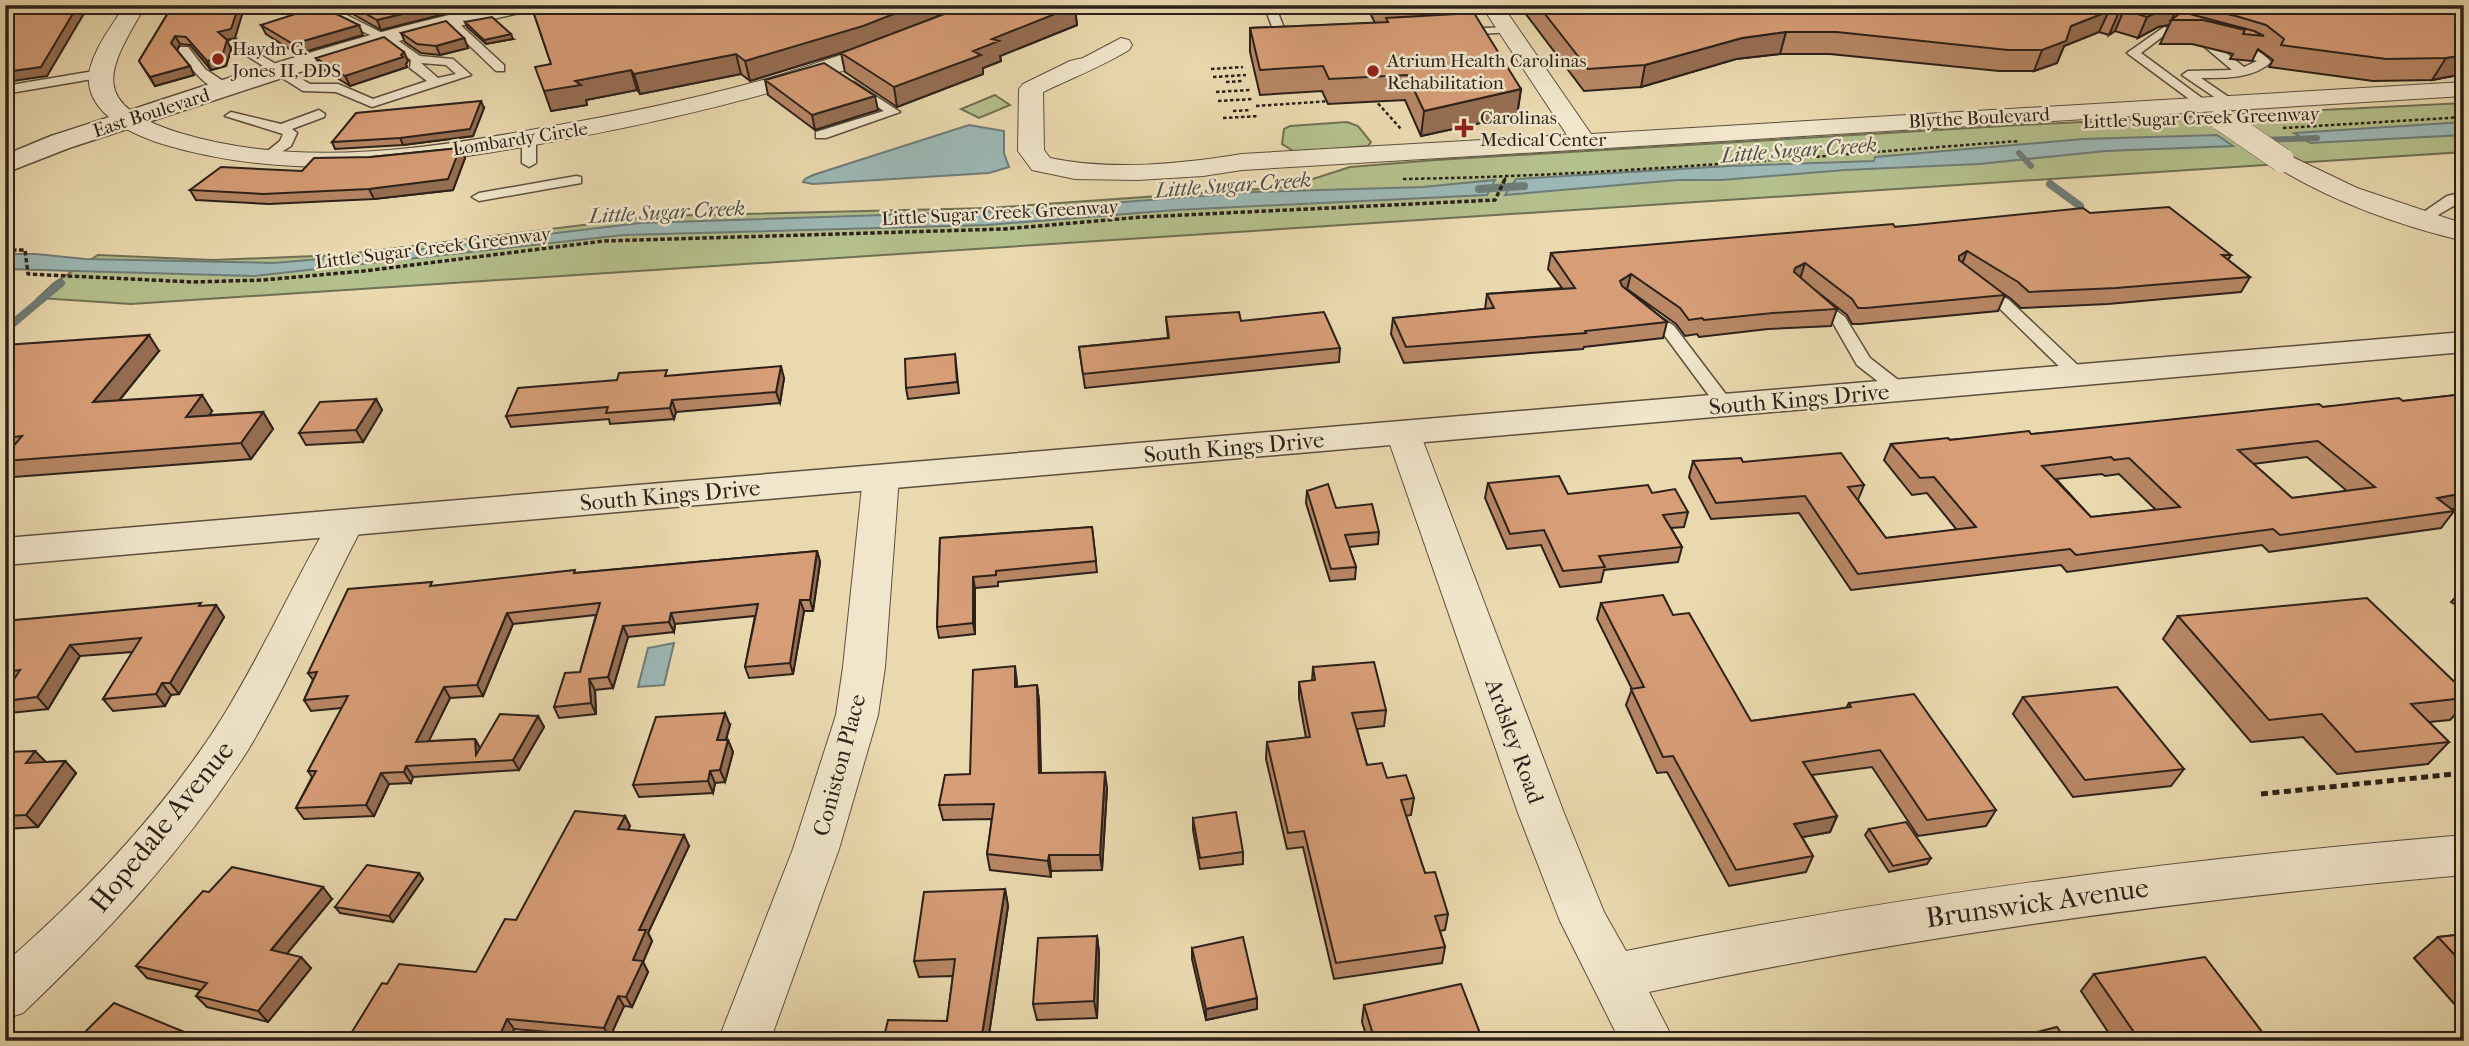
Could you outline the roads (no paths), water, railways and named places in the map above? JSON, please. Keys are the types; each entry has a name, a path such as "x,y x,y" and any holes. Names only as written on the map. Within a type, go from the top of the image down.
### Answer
{"street":[{"path":"100,74 106,57 136,5"},
{"name":"East Boulevard","path":"5,165 60,142 384,37 495,8 526,5"},
{"path":"1492,5 1584,141"},
{"name":"Lombardy Circle","path":"100,74 106,97 127,120 159,135 195,147 267,157 330,159 408,155 529,138 701,103 826,68 917,37"},
{"name":"Blythe Boulevard","path":"1078,66 1031,89 1031,151 1041,163 1053,168 1075,171 1203,169 1242,162 1584,141 2218,109 2464,89"},
{"path":"2218,109 2282,160 2328,186 2464,233"},
{"name":"East Boulevard","path":"5,155 60,142"},
{"name":"South Kings Drive","path":"5,552 2464,342"},
{"name":"Ardsley Road","path":"1403,433 1541,813 1584,921 1648,1041"},
{"name":"Coniston Place","path":"744,1041 823,829 857,715 864,667 881,477"},
{"name":"Hopedale Avenue","path":"5,996 62,944 119,884 155,843 213,768 251,705 347,522"},
{"name":"Brunswick Avenue","path":"1615,976 1850,931 2113,890 2300,868 2464,855"}],"lane":[{"path":"1269,5 1284,43"},
{"path":"231,42 307,88 338,88 372,103 465,75 449,62 417,59 384,37 322,7"},
{"path":"450,20 500,68"},
{"path":"1449,33 1509,30"},
{"path":"2165,76 2242,72 2255,69 2265,62 2264,59 2247,50 2178,31 2164,30 2134,50 2133,53 2138,58 2165,76 2218,109"},
{"path":"2198,37 2242,72"},
{"path":"184,50 201,72 225,88"},
{"path":"417,59 414,65 436,82"},
{"path":"821,135 894,112 826,68"},
{"path":"5,90 100,74"},
{"path":"2188,75 2218,109"},
{"path":"282,128 320,114"},
{"path":"231,116 282,128 290,133 291,137 267,157"},
{"path":"529,138 529,163"},
{"path":"479,197 576,180"},
{"path":"2420,220 2452,199 2464,196"},
{"path":"1962,274 2003,303 2078,375"},
{"path":"1799,286 1839,320 1863,361 1900,390"},
{"path":"1637,305 1668,329 1725,405"}],"water":[{"path":"2464,122 2464,135 2310,143 2294,133"},
{"path":"969,125 1004,131 1004,153 1009,167 989,173 813,184 803,182 813,175"},
{"path":"2217,135 2233,146 2106,151 1979,164 1845,170 1721,180 1678,180 1505,195 1516,179 1729,166 1874,161 1875,157 2083,139"},
{"path":"1495,180 1487,195 1176,210 987,225 624,235 253,276 5,269 5,254 85,259 274,263 389,253 640,223 1006,211 1254,192 1423,187"},
{"path":"674,643 664,685 638,687 648,648"}],"waterway":[{"name":"Little Sugar Creek","path":"2262,140 2317,138"},
{"path":"2019,153 2031,166"},
{"path":"2050,184 2080,206"},
{"name":"Little Sugar Creek","path":"1479,189 1524,186"},
{"path":"5,330 61,283"}],"place":[{"name":"Haydn G. Jones II, DDS","path":"218,59"},
{"name":"Atrium Health Carolinas Rehabilitation","path":"1373,71"},
{"name":"Carolinas Medical Center","path":"1464,128"}]}
